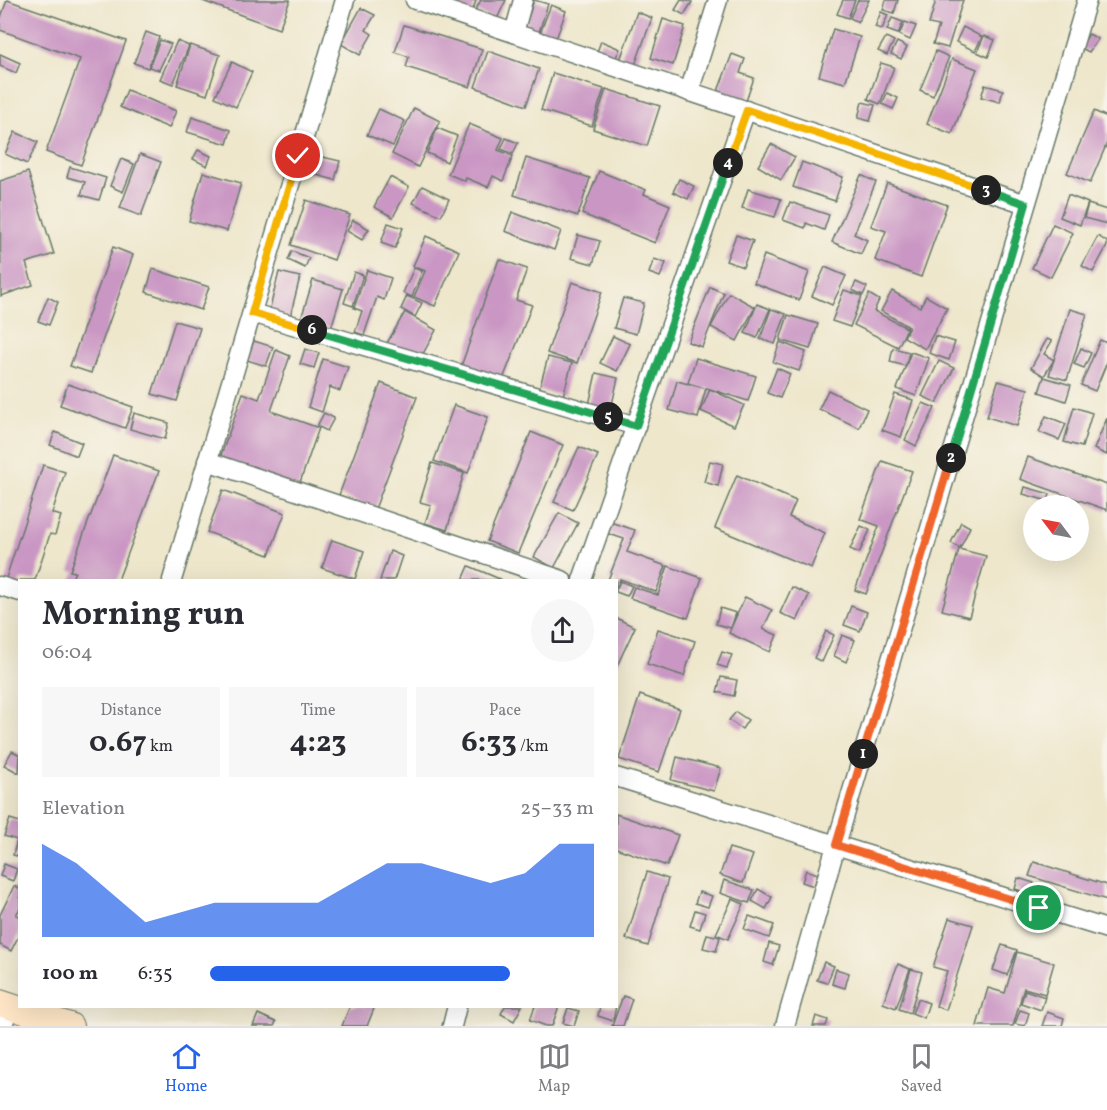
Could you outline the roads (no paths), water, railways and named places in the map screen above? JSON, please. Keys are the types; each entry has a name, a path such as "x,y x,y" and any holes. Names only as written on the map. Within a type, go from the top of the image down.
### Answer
{"main road":[{"path":"15,1011 70,1026"}],"street":[{"path":"172,579 345,0"},
{"path":"415,0 1026,204"},
{"path":"514,33 523,0"},
{"path":"689,92 717,0"},
{"path":"785,1026 836,845 1087,0"},
{"path":"582,579 747,110"},
{"path":"252,313 636,426"},
{"path":"207,461 559,579"},
{"path":"0,586 18,591"},
{"path":"618,778 1107,928"},
{"path":"452,1026 456,1008"}]}
